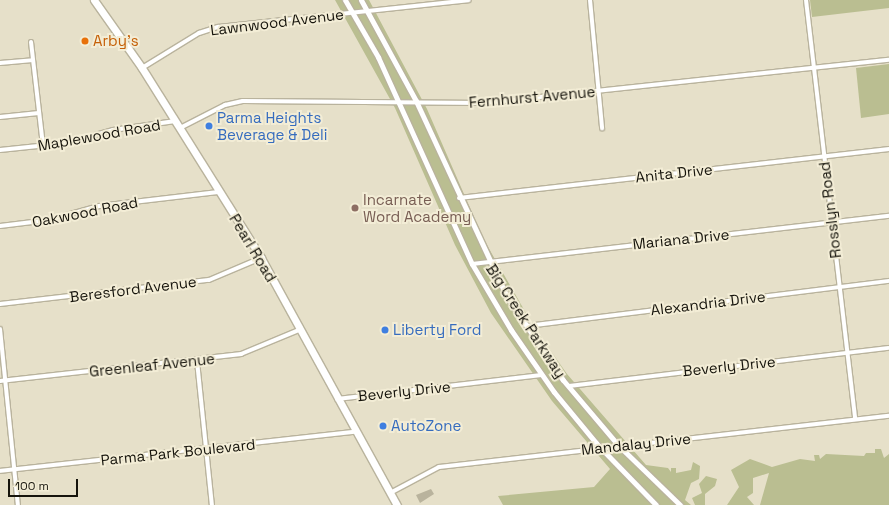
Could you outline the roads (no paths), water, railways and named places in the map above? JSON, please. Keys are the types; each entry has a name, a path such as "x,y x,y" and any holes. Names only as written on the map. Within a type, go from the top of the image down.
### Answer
{"main road":[{"name":"Pearl Road","path":"94,0 142,68 218,192 261,258 355,432 397,505"}],"street":[{"name":"Big Creek Parkway","path":"345,0 398,102 472,264 542,375 601,448 656,505"},
{"name":"Big Creek Parkway","path":"361,0 416,101 487,261 527,326 569,386 619,446 680,505"},
{"name":"Lawnwood Avenue","path":"142,68 199,33 218,27 469,0"},
{"path":"590,0 600,92 602,128"},
{"name":"Rosslyn Road","path":"806,0 848,353 854,419"},
{"path":"31,42 43,146"},
{"path":"0,63 33,60"},
{"name":"Fernhurst Avenue","path":"180,128 225,105 243,101 416,101 484,103 600,92 889,60"},
{"path":"0,117 39,113"},
{"name":"Maplewood Road","path":"0,150 43,146 175,121"},
{"name":"Anita Drive","path":"459,198 889,149"},
{"name":"Oakwood Road","path":"0,226 49,220 99,206 218,192"},
{"name":"Mariana Drive","path":"472,264 487,261 889,216"},
{"name":"Beresford Avenue","path":"0,304 209,280 261,258"},
{"name":"Alexandria Drive","path":"527,326 889,282"},
{"path":"0,329 18,505"},
{"name":"Greenleaf Avenue","path":"0,381 197,361 241,354 299,330"},
{"name":"Beverly Drive","path":"569,386 889,348"},
{"path":"197,361 212,505"},
{"name":"Beverly Drive","path":"337,399 542,375"},
{"name":"Mandalay Drive","path":"390,493 439,467 889,416"},
{"name":"Parma Park Boulevard","path":"0,471 355,432"}],"place":[{"name":"Arby's","path":"85,41"},
{"name":"Parma Heights Beverage & Deli","path":"209,126"},
{"name":"Incarnate Word Academy","path":"355,208"},
{"name":"Liberty Ford","path":"385,330"},
{"name":"AutoZone","path":"383,426"}]}
